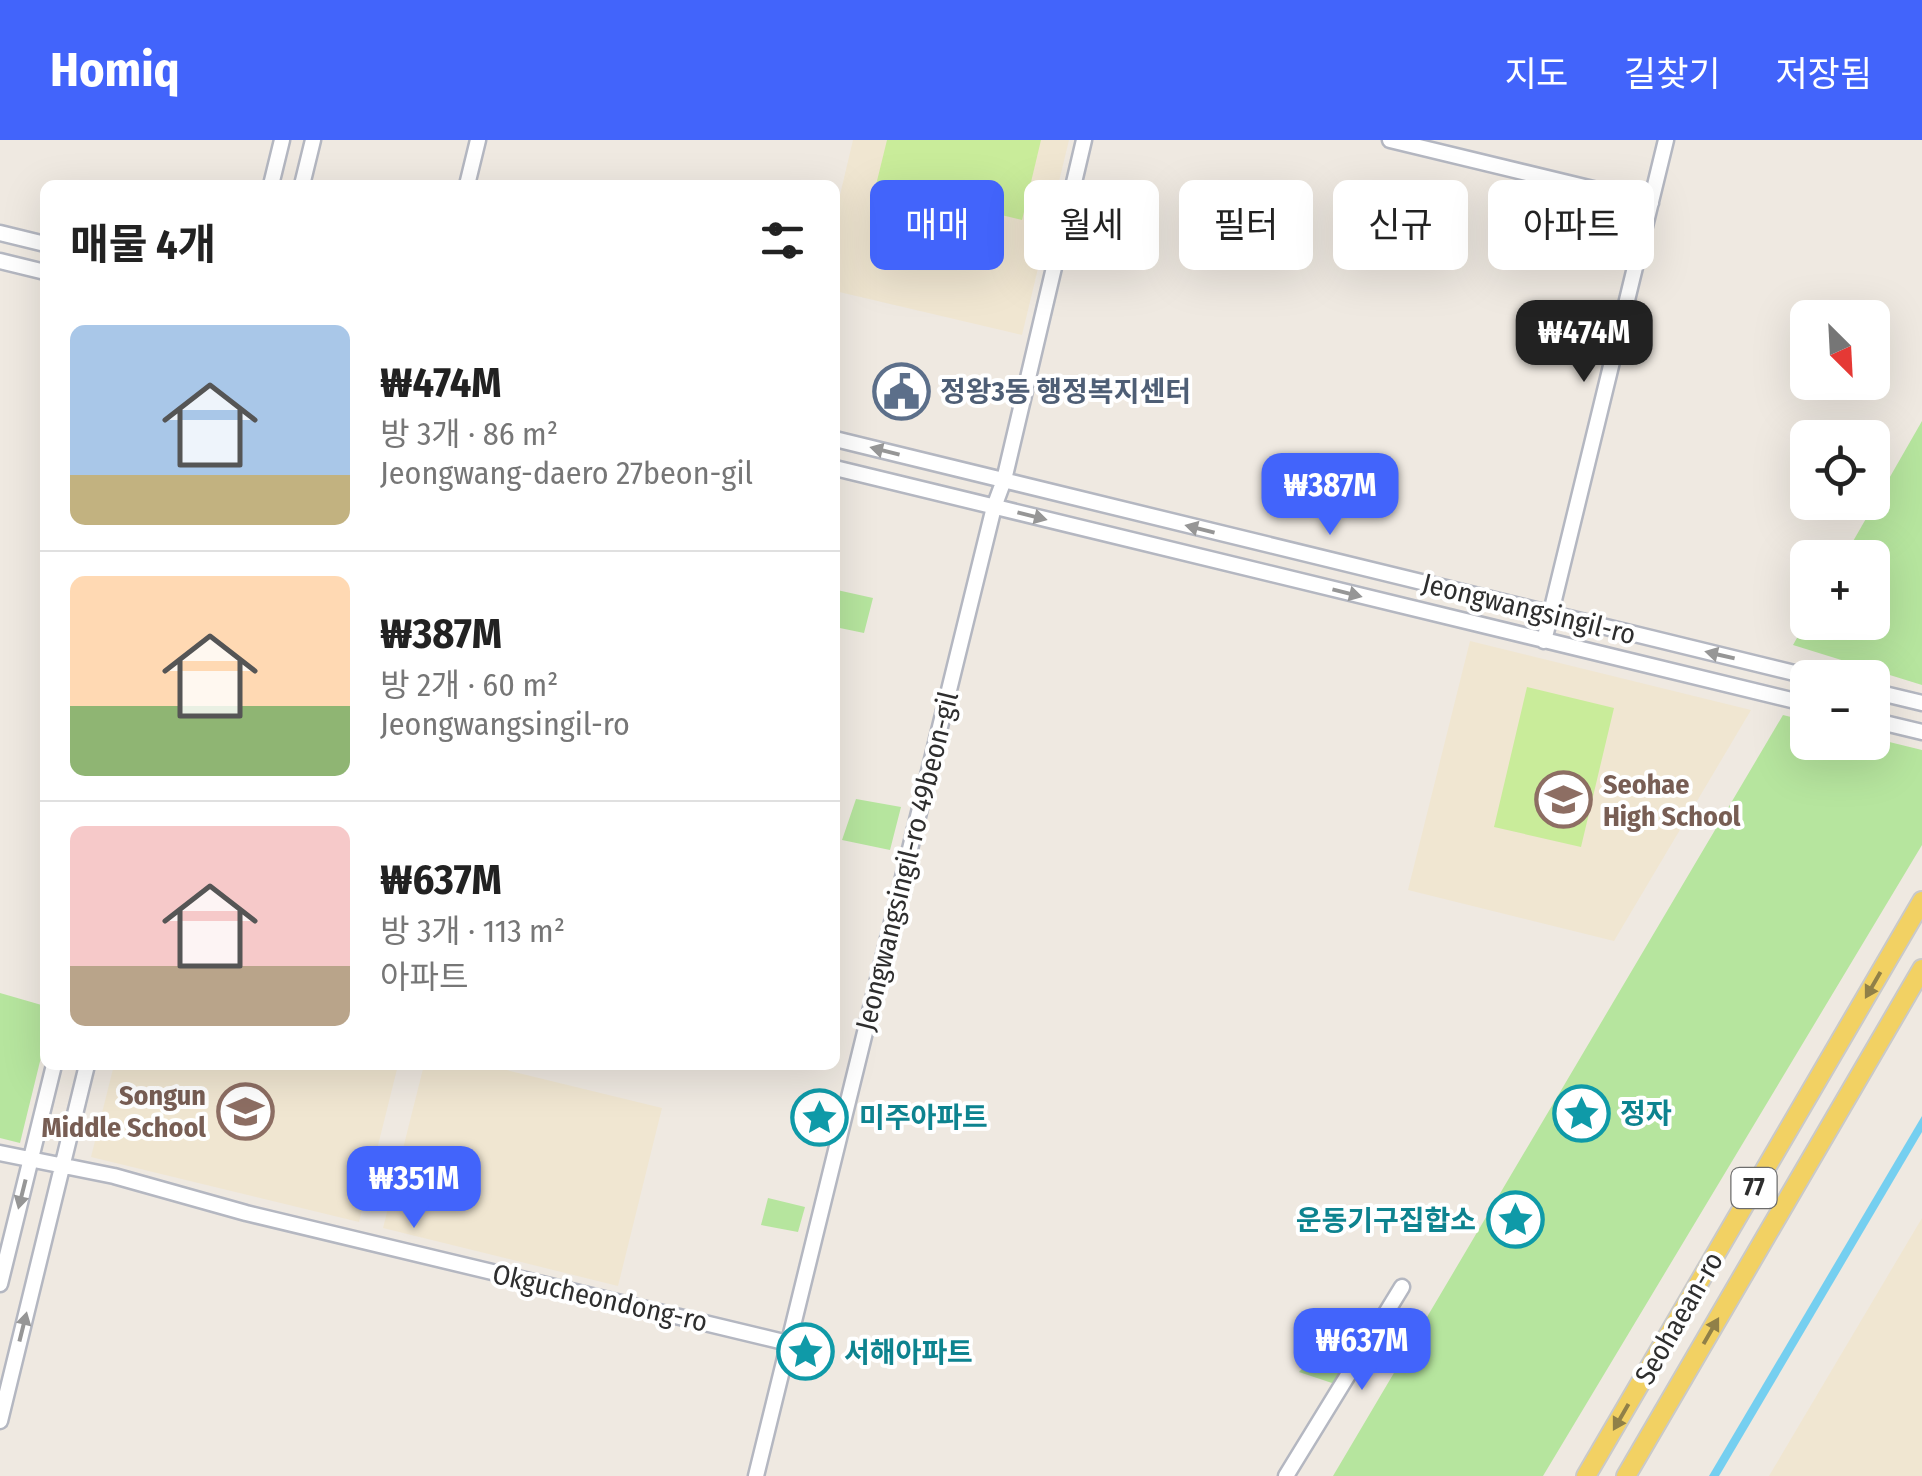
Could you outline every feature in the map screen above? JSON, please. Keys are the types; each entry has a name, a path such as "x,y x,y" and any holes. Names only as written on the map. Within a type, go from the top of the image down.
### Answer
{"main road":[{"name":"Seohaean-ro","path":"1586,1476 1922,901"},
{"name":"Seohaean-ro","path":"1626,1476 1922,968"}],"street":[{"path":"272,180 282,140"},
{"path":"303,180 314,140"},
{"path":"468,180 478,140"},
{"name":"Jeongwangsingil-ro 49beon-gil","path":"756,1476 994,507 1004,480 1084,140"},
{"path":"1390,140 1558,180"},
{"path":"1654,190 1666,140"},
{"path":"0,233 40,243"},
{"path":"0,262 40,271"},
{"path":"1544,641 1634,270"},
{"name":"Jeongwangsingil-ro","path":"840,439 1790,672"},
{"name":"Jeongwangsingil-ro","path":"840,469 1790,700"},
{"path":"1890,695 1922,703"},
{"path":"1890,724 1922,732"},
{"path":"0,1284 53,1070"},
{"path":"0,1422 86,1070"},
{"name":"Okgucheondong-ro","path":"0,1153 114,1176 246,1213 788,1343"},
{"path":"1286,1476 1402,1286"}],"shaded area":[{"path":"853,140 1069,140 1059,180 1024,180 1024,270 1038,270 1022,335 840,292 840,195"},
{"name":"Seohae High School","path":"1470,641 1751,710 1614,941 1408,890"},
{"name":"Songun Middle School","path":"113,1070 397,1070 359,1222 91,1157"},
{"path":"423,1070 506,1070 662,1108 618,1286 383,1228"},
{"path":"1922,1218 1922,1476 1769,1476"}],"green space":[{"path":"887,140 1041,140 1032,180 1024,180 1022,220 1004,216 1004,180 877,180"},
{"path":"1922,421 1922,685 1890,675 1890,660 1841,660 1793,645 1796,640 1890,640 1890,540 1854,540 1865,520 1890,520 1890,477"},
{"path":"840,591 873,598 864,633 840,628"},
{"path":"1527,687 1614,708 1581,847 1494,827"},
{"path":"1783,715 1790,717 1790,760 1890,760 1890,742 1922,750 1922,845 1543,1476 1333,1476"},
{"path":"856,799 901,807 890,850 842,840"},
{"path":"0,993 40,1005 40,1061 20,1143 0,1138"},
{"path":"768,1198 805,1207 798,1232 761,1225"},
{"path":"1327,1343 1355,1352 1335,1384 1299,1372"}],"water":[{"path":"1922,1116 1922,1132 1719,1476 1709,1476"}],"place":[{"name":"정왕3동 행정복지센터","path":"901,391"},
{"name":"Seohae High School","path":"1564,800"},
{"name":"Songun Middle School","path":"245,1111"},
{"name":"정자","path":"1581,1113"},
{"name":"미주아파트","path":"820,1117"},
{"name":"운동기구집합소","path":"1515,1220"},
{"name":"서해아파트","path":"805,1352"}]}
